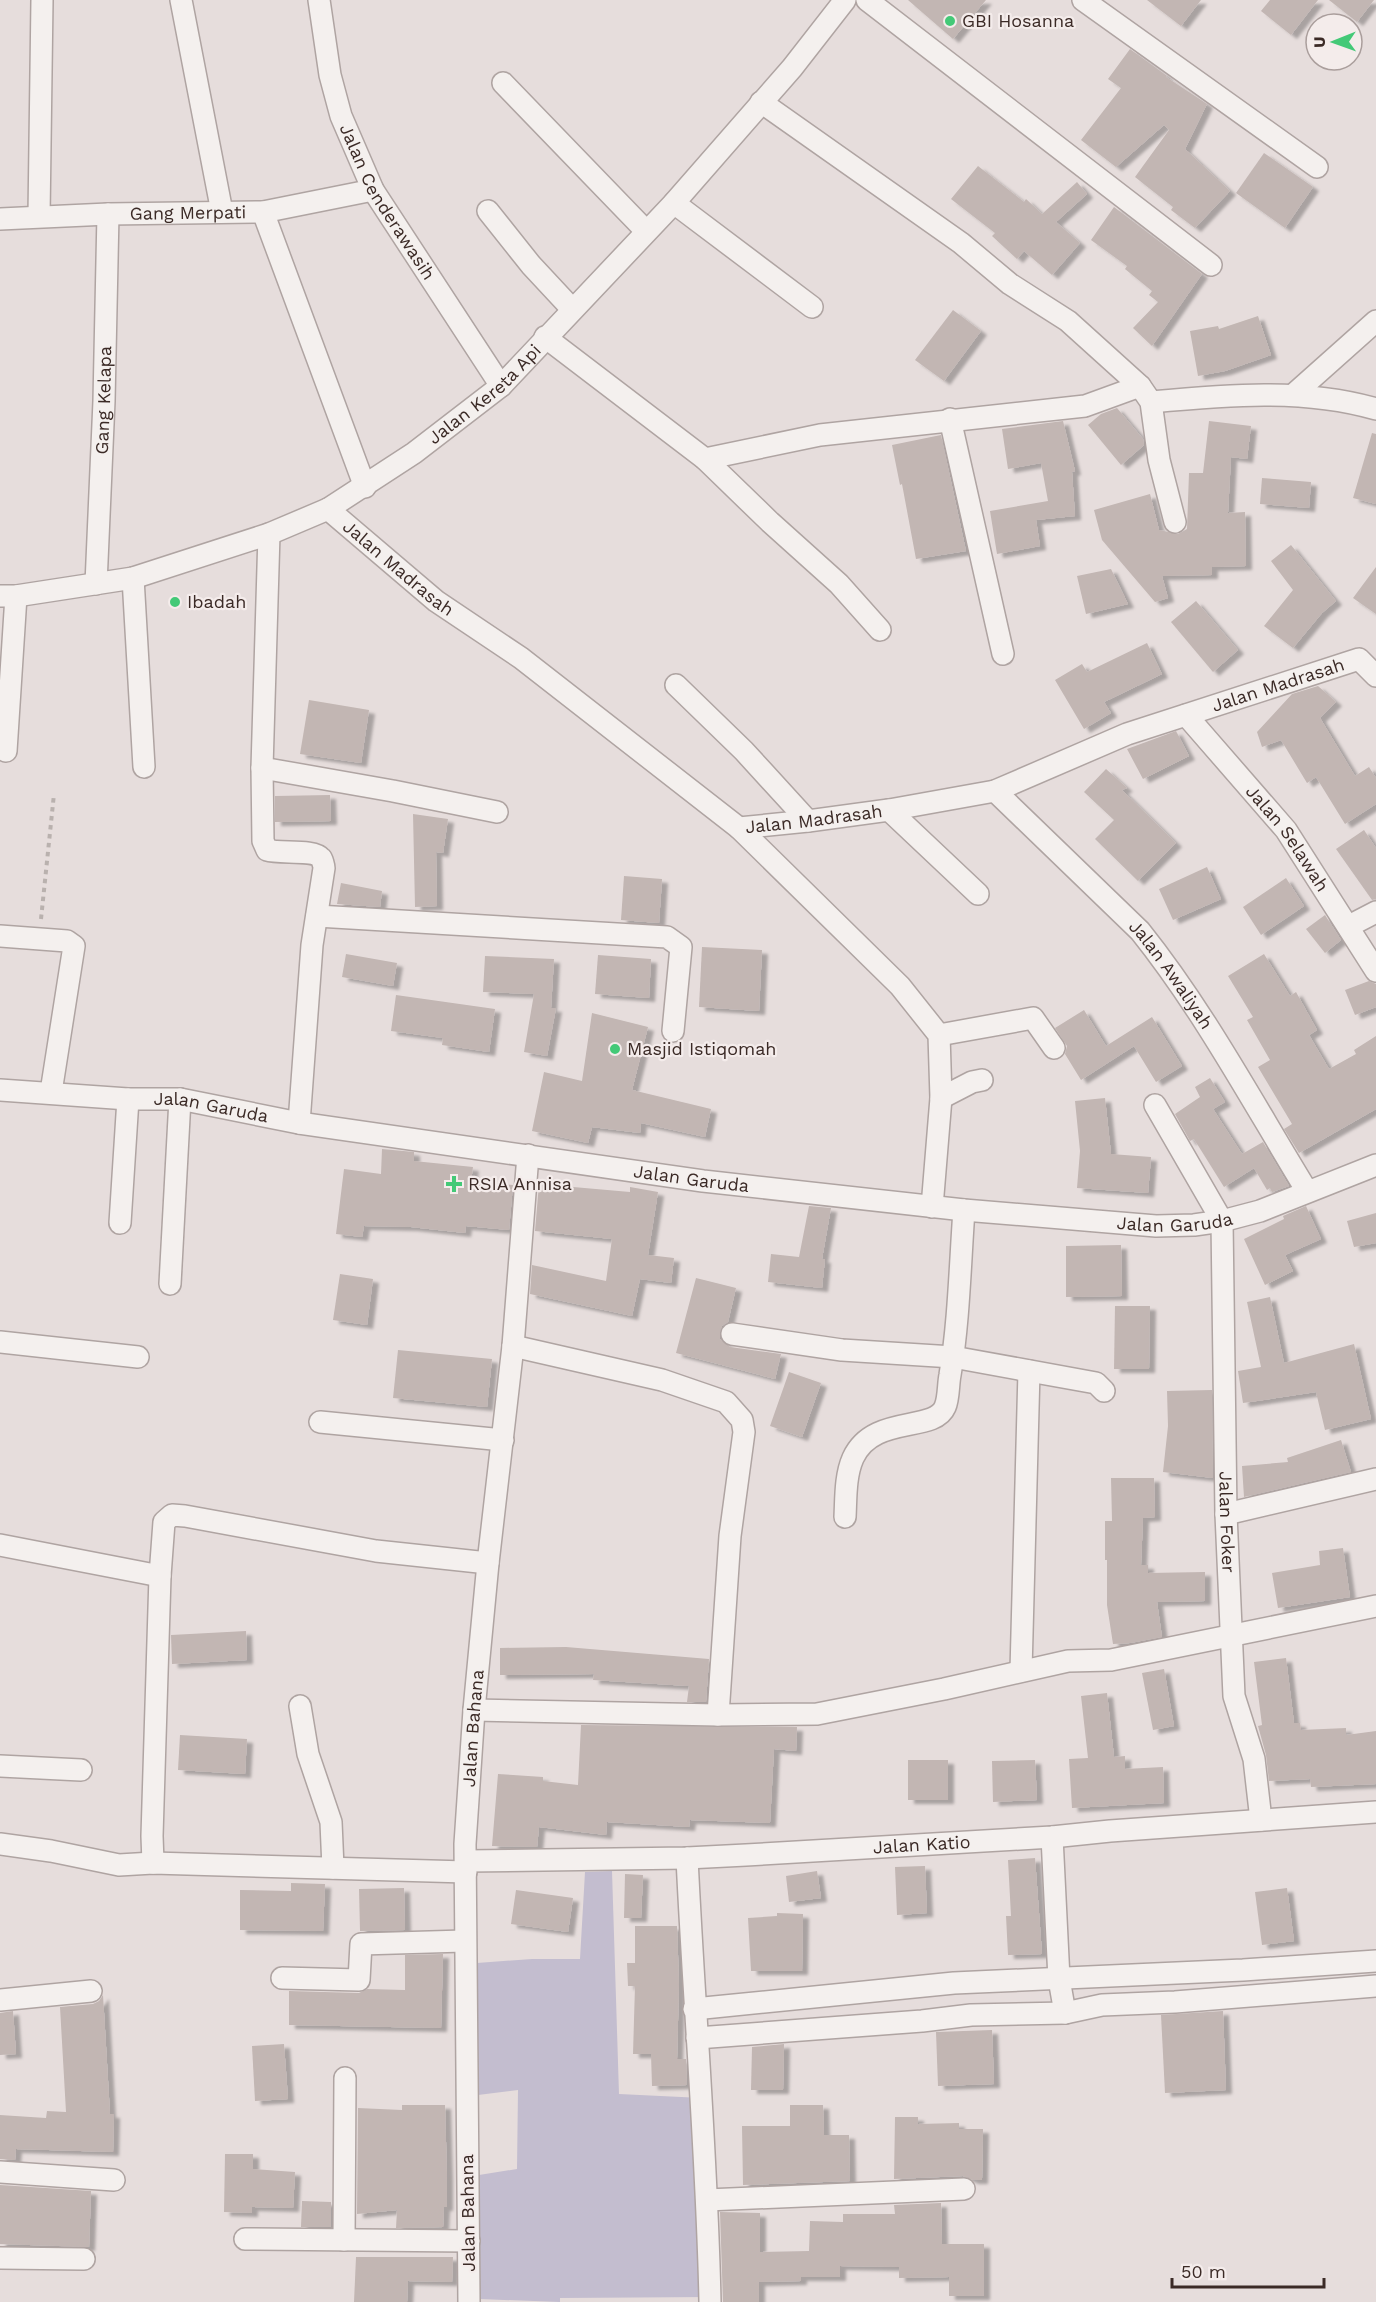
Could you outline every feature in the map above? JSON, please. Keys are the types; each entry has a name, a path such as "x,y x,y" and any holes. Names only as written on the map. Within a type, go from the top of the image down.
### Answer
{"street":[{"path":"39,216 42,0"},
{"path":"181,0 222,213"},
{"name":"Jalan Cenderawasih","path":"319,0 330,75 341,116 373,190 501,386"},
{"name":"Jalan Kereta Api","path":"8,596 133,578 269,534 328,509 365,487 454,424 501,386 674,203 792,68 845,0"},
{"path":"867,0 1211,265"},
{"path":"1083,0 1317,167"},
{"path":"503,83 646,231"},
{"path":"761,102 961,243 1010,284 1068,321 1145,394 1175,522"},
{"name":"Gang Merpati","path":"0,219 108,214 263,212 373,190"},
{"path":"674,203 812,307"},
{"path":"488,211 531,265 572,309"},
{"path":"263,212 365,487"},
{"name":"Gang Kelapa","path":"96,584 104,401 108,214"},
{"path":"1293,395 1376,321"},
{"path":"545,338 705,459 839,584 880,630"},
{"path":"705,459 820,435 1085,406 1145,394 1293,395 1347,401 1376,409"},
{"path":"950,419 1003,654"},
{"name":"Jalan Madrasah","path":"328,509 436,601 521,658 739,828 889,810 995,791 1127,734 1367,656 1376,676"},
{"path":"269,534 262,768 263,842 267,850 315,853 322,859 324,868 312,945 299,1123"},
{"path":"133,578 144,767"},
{"path":"6,751 8,596"},
{"path":"676,685 744,751 808,821"},
{"name":"Jalan Selawah","path":"1186,715 1286,830 1376,971"},
{"path":"262,768 497,812"},
{"name":"Jalan Awaliyah","path":"995,791 1140,931 1159,955 1192,1002 1307,1191"},
{"path":"889,810 978,894"},
{"path":"739,828 900,986 939,1035 941,1098 932,1207"},
{"path":"1349,926 1376,912"},
{"path":"317,916 668,937 681,947 673,1031"},
{"path":"0,936 70,942 75,948 51,1092"},
{"path":"939,1035 1033,1018 1054,1048"},
{"path":"941,1098 972,1082 982,1080"},
{"name":"Jalan Garuda","path":"0,1090 128,1099 180,1099 299,1123 703,1181 932,1207 1155,1226 1194,1225 1222,1221 1260,1211 1376,1165"},
{"path":"120,1222 128,1099"},
{"path":"170,1284 180,1099"},
{"path":"1155,1104 1222,1221"},
{"name":"Jalan Bahana","path":"469,2302 464,1941 467,1796 488,1563 513,1346 528,1155"},
{"path":"845,1517 848,1473 852,1459 860,1447 873,1435 888,1428 920,1423 939,1415 945,1408 953,1357 964,1210"},
{"name":"Jalan Foker","path":"1222,1221 1226,1514 1234,1696 1254,1759 1261,1820"},
{"path":"732,1334 842,1350 953,1357 1096,1383 1104,1391"},
{"path":"0,1342 138,1357"},
{"path":"513,1346 662,1380 726,1402 742,1420 744,1432 730,1536 718,1714"},
{"path":"1021,1671 1029,1371"},
{"path":"320,1422 503,1440"},
{"path":"1226,1514 1376,1479"},
{"path":"153,1863 160,1576 164,1522 172,1515 185,1516 376,1551 488,1563"},
{"path":"0,1545 160,1576"},
{"path":"474,1710 817,1714 1068,1661 1111,1660 1376,1606"},
{"path":"300,1706 308,1754 331,1822 333,1868"},
{"path":"0,1766 81,1770"},
{"name":"Jalan Katio","path":"0,1844 51,1851 119,1865 153,1863 333,1868 466,1866 687,1858 1052,1837 1110,1830 1376,1812"},
{"path":"1052,1837 1059,1979 1065,2013"},
{"path":"687,1858 694,2009 707,2200 710,2302"},
{"path":"282,1978 359,1980 361,1944 464,1941"},
{"path":"694,2009 954,1983 1376,1961"},
{"path":"1290,1967 1291,1994"},
{"path":"697,2038 877,2025 971,2015 1065,2013 1102,2005 1291,1994 1376,1986"},
{"path":"0,2000 92,1991"},
{"path":"871,1992 877,2025"},
{"path":"344,2240 345,2078"},
{"path":"0,2172 114,2180"},
{"path":"707,2200 964,2189"},
{"path":"244,2239 469,2241"},
{"path":"0,2258 84,2259"}],"path":[{"path":"39,938 54,794"}],"shaded area":[{"path":"612,1871 619,2094 702,2098 710,2297 560,2298 560,2302 480,2299 479,2175 517,2169 518,2090 478,2095 477,1963 532,1959 580,1959 585,1872"}],"building":[{"name":"GBI Hosanna","path":"908,0 986,0 953,39"},
{"path":"1147,0 1201,0 1181,26"},
{"path":"1270,0 1318,0 1309,12 1304,12 1304,18 1291,35 1261,11"},
{"path":"1329,0 1374,0 1364,13 1344,12"},
{"path":"1130,49 1166,77 1207,104 1185,149 1230,191 1195,228 1171,210 1173,207 1135,177 1169,130 1164,125 1116,167 1081,140 1121,88 1108,79"},
{"path":"1264,153 1313,187 1285,228 1236,193"},
{"path":"978,166 1024,202 1026,199 1042,214 1077,182 1087,194 1056,222 1080,243 1052,275 1024,251 1017,259 992,236 995,233 951,199"},
{"path":"1114,207 1202,274 1152,346 1133,328 1158,302 1149,295 1152,291 1125,269 1127,266 1091,240"},
{"path":"953,310 981,331 944,381 915,360"},
{"path":"1258,316 1271,355 1225,371 1198,376 1190,331 1218,326 1219,329"},
{"path":"1117,408 1143,439 1144,445 1121,465 1088,425 1101,414"},
{"path":"1063,421 1075,471 1072,472 1075,516 1036,520 1040,546 997,554 990,511 1048,501 1041,463 1008,469 1002,429"},
{"path":"1209,421 1251,426 1247,459 1231,457 1228,513 1245,512 1246,566 1212,567 1212,575 1162,576 1168,598 1155,602 1102,540 1094,510 1150,494 1159,530 1178,534 1187,529 1189,473 1203,473"},
{"path":"1372,433 1376,434 1376,504 1353,498"},
{"path":"941,435 966,551 916,559 892,445"},
{"path":"1262,478 1311,482 1309,508 1260,504"},
{"path":"1291,545 1336,601 1322,613 1293,648 1264,626 1293,590 1271,561"},
{"path":"1376,567 1376,614 1353,598"},
{"path":"1111,569 1128,604 1086,614 1077,576"},
{"path":"1196,601 1238,650 1213,672 1171,622"},
{"path":"1147,643 1162,674 1104,702 1111,713 1084,729 1055,680 1082,664 1087,672"},
{"path":"1318,686 1336,702 1320,718 1355,776 1369,767 1376,778 1376,804 1345,824 1316,777 1307,783 1281,740 1262,747 1257,732 1292,694"},
{"path":"309,700 369,710 361,763 300,754"},
{"path":"1176,731 1189,756 1143,779 1127,749"},
{"path":"1106,769 1127,788 1122,790 1176,843 1138,881 1095,839 1114,820 1084,792"},
{"path":"330,795 331,821 275,822 275,796"},
{"path":"413,814 448,819 443,853 436,852 437,906 415,907"},
{"path":"1364,830 1376,848 1376,899 1372,900 1336,849"},
{"path":"1207,867 1221,899 1173,920 1159,889"},
{"path":"624,876 662,879 659,923 621,920"},
{"path":"1286,878 1304,906 1261,935 1243,907"},
{"path":"341,883 382,891 380,907 337,904"},
{"path":"1325,915 1341,940 1325,953 1306,929"},
{"path":"702,947 762,950 759,1011 699,1007"},
{"path":"346,954 397,963 393,986 342,977"},
{"path":"1264,954 1290,996 1296,992 1317,1030 1309,1035 1329,1069 1356,1054 1354,1050 1376,1036 1376,1109 1299,1153 1284,1129 1292,1124 1258,1067 1270,1060 1247,1020 1253,1017 1228,976"},
{"path":"598,955 651,959 649,998 595,994"},
{"path":"485,956 554,959 551,1008 556,1008 547,1056 524,1052 534,994 483,992"},
{"path":"1369,981 1376,984 1376,1007 1355,1015 1345,990"},
{"path":"396,995 495,1009 489,1052 442,1045 443,1038 391,1031"},
{"path":"1084,1010 1106,1046 1152,1017 1182,1066 1156,1082 1134,1046 1081,1080 1065,1054 1067,1046 1055,1028"},
{"path":"592,1013 648,1027 632,1090 711,1109 705,1137 641,1123 640,1133 592,1127 588,1143 532,1131 544,1072 582,1081"},
{"path":"1210,1078 1225,1102 1213,1109 1242,1154 1263,1142 1289,1186 1272,1192 1270,1188 1267,1190 1254,1168 1224,1187 1194,1139 1190,1141 1175,1114 1200,1097 1195,1087"},
{"path":"1105,1098 1111,1154 1151,1157 1148,1193 1077,1188 1080,1151 1075,1101"},
{"path":"382,1149 414,1152 414,1161 473,1167 471,1181 513,1185 509,1230 466,1226 465,1233 411,1227 364,1226 362,1237 336,1234 344,1169 381,1174"},
{"path":"539,1184 630,1192 630,1187 658,1192 648,1255 674,1258 671,1283 640,1279 632,1316 530,1294 532,1265 606,1281 612,1239 535,1231"},
{"path":"809,1206 831,1208 822,1259 825,1259 822,1288 768,1282 771,1254 799,1257"},
{"path":"1306,1206 1321,1239 1285,1255 1293,1271 1265,1285 1244,1239 1284,1219 1283,1216"},
{"path":"1376,1213 1376,1243 1354,1247 1347,1221"},
{"path":"1121,1245 1122,1296 1066,1297 1066,1246"},
{"path":"340,1274 373,1279 367,1325 333,1320"},
{"path":"696,1278 736,1288 728,1322 722,1326 720,1339 730,1347 781,1354 775,1379 676,1353"},
{"path":"1270,1297 1284,1363 1354,1344 1371,1419 1325,1430 1316,1392 1243,1403 1238,1371 1261,1367 1247,1302"},
{"path":"1115,1306 1150,1306 1149,1369 1114,1369"},
{"path":"398,1350 492,1359 487,1407 393,1398"},
{"path":"789,1372 821,1383 802,1437 770,1426"},
{"path":"1212,1390 1213,1478 1163,1472 1168,1426 1167,1391"},
{"path":"1341,1440 1351,1472 1244,1497 1242,1466 1288,1462 1287,1458"},
{"path":"1111,1478 1154,1478 1155,1517 1143,1518 1141,1565 1148,1565 1148,1573 1205,1572 1205,1601 1157,1602 1162,1637 1113,1644 1107,1605 1107,1560 1105,1560 1105,1521 1112,1521"},
{"path":"1343,1548 1350,1597 1278,1608 1272,1573 1320,1565 1319,1551"},
{"path":"246,1631 247,1660 172,1664 171,1635"},
{"path":"566,1647 709,1659 706,1702 687,1702 689,1686 593,1680 594,1674 500,1675 500,1648"},
{"path":"1286,1658 1294,1723 1300,1723 1301,1730 1346,1728 1346,1735 1376,1731 1376,1784 1311,1787 1310,1779 1269,1781 1266,1755 1258,1726 1262,1725 1254,1662"},
{"path":"1164,1669 1174,1726 1153,1730 1142,1673"},
{"path":"1107,1693 1114,1757 1125,1756 1125,1769 1163,1767 1164,1803 1072,1808 1069,1759 1088,1758 1081,1696"},
{"path":"581,1725 797,1727 796,1751 774,1749 770,1823 690,1820 689,1827 607,1822 606,1835 539,1827 537,1847 492,1846 498,1774 543,1777 543,1781 578,1785"},
{"path":"180,1735 247,1739 245,1774 178,1770"},
{"path":"908,1760 948,1760 948,1800 908,1800"},
{"path":"1035,1760 1037,1800 993,1802 992,1761"},
{"path":"1035,1858 1042,1954 1008,1955 1006,1916 1011,1916 1008,1860"},
{"path":"925,1866 927,1913 897,1915 895,1867"},
{"path":"817,1871 821,1898 789,1902 786,1876"},
{"path":"625,1874 643,1875 641,1918 624,1918"},
{"path":"291,1883 325,1884 323,1931 240,1930 240,1890 291,1891"},
{"path":"404,1888 405,1930 360,1931 359,1889"},
{"path":"1287,1888 1294,1941 1262,1945 1255,1892"},
{"path":"516,1890 573,1898 568,1932 511,1924"},
{"path":"777,1913 803,1914 802,1971 751,1971 748,1918 777,1916"},
{"path":"635,1926 677,1926 679,1984 677,2059 686,2059 687,2085 652,2086 651,2054 633,2054 635,1986 628,1986 627,1963 635,1963"},
{"path":"443,1954 441,2028 289,2025 289,1991 359,1993 367,1989 405,1990 405,1955"},
{"path":"103,1995 110,2114 114,2114 113,2152 16,2149 15,2160 0,2159 0,2115 46,2118 47,2111 66,2112 60,2007 93,2004"},
{"path":"13,2011 16,2054 0,2055 0,2013"},
{"path":"1223,2011 1226,2090 1165,2093 1161,2015"},
{"path":"992,2030 994,2084 938,2086 936,2032"},
{"path":"284,2044 288,2099 255,2101 252,2046"},
{"path":"784,2044 783,2090 751,2090 752,2047"},
{"path":"402,2105 445,2105 447,2207 444,2207 443,2227 396,2228 397,2210 357,2214 358,2108 402,2110"},
{"path":"790,2105 823,2105 824,2135 849,2135 850,2181 743,2185 742,2126 790,2126"},
{"path":"895,2117 918,2117 918,2124 959,2123 959,2129 983,2129 982,2180 973,2180 963,2176 894,2179"},
{"path":"225,2154 253,2154 253,2169 295,2172 293,2208 252,2207 252,2213 224,2212"},
{"path":"0,2185 91,2191 89,2247 0,2244"},
{"path":"302,2201 331,2202 331,2227 301,2227"},
{"path":"941,2203 942,2244 984,2244 984,2296 949,2296 949,2277 899,2278 899,2267 840,2266 840,2277 801,2277 801,2281 759,2282 759,2302 723,2302 720,2212 760,2213 760,2252 809,2251 810,2221 843,2222 843,2214 895,2214 894,2205"},
{"path":"356,2257 453,2257 452,2282 408,2281 407,2302 354,2302"}],"place":[{"name":"GBI Hosanna","path":"950,21"},
{"name":"Ibadah","path":"175,602"},
{"name":"Masjid Istiqomah","path":"615,1049"},
{"name":"RSIA Annisa","path":"454,1184"}]}
